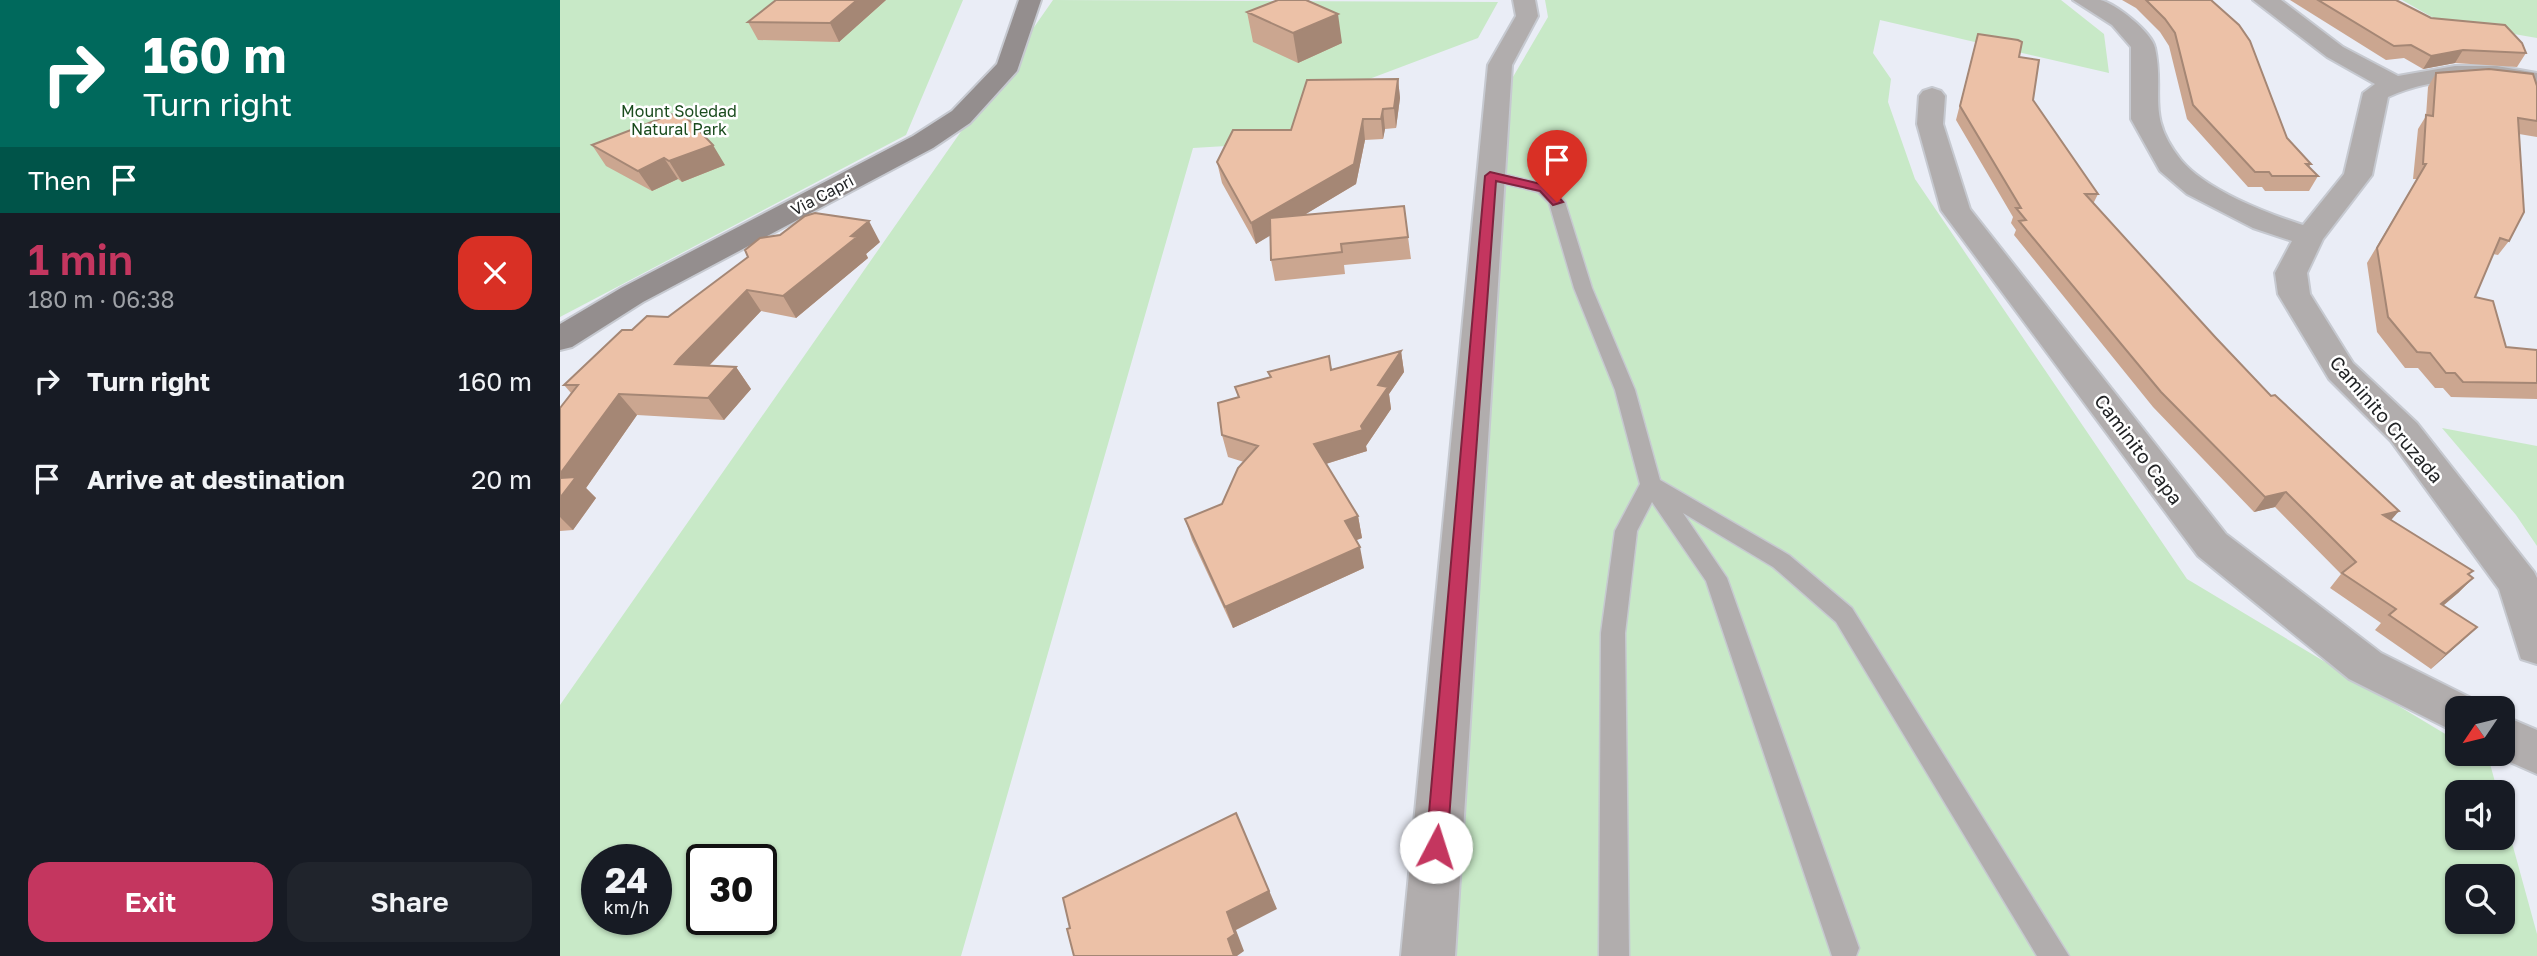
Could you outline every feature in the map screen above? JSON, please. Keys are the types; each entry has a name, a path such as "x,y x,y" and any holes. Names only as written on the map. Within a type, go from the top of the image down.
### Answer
{"street":[{"name":"Via Capri","path":"560,339 632,295 923,142 961,117 1008,66 1030,0"},
{"path":"1428,956 1500,65 1528,16 1524,0"},
{"path":"2084,0 2120,20 2143,46 2144,120 2170,165 2197,188 2264,222 2309,237"},
{"path":"2264,0 2286,12 2335,52 2394,84 2431,75 2471,74 2537,80"},
{"name":"Caminito Cruzada","path":"2394,84 2376,93 2358,175 2309,237 2291,273 2294,294 2341,371 2404,432 2519,584 2537,646"},
{"name":"Caminito Capa","path":"1932,96 1930,124 1956,210 2212,545 2365,666 2445,707"},
{"path":"2515,742 2537,753"}],"lane":[{"path":"1490,176 1544,189 1557,202 1583,288 1625,390 1651,484 1716,578 1844,948"},
{"path":"1614,956 1614,632 1626,531 1651,484"},
{"path":"1651,484 1781,561 1844,615 2054,956"}],"green space":[{"name":"Mount Soledad Natural Park","path":"560,0 963,0 906,135 560,317"},
{"path":"1053,0 1498,2 1478,38 1316,99 1328,140 1193,148 961,956 560,956 560,705"},
{"path":"1545,0 2061,0 2104,34 2109,73 1880,20 1873,53 1891,79 1888,102 1915,179 2187,579 2445,734 2445,766 2491,766 2494,780 2445,780 2445,850 2514,850 2537,934 2537,956 1419,956 1510,82 1548,17"},
{"path":"2402,0 2537,0 2537,38 2439,21"},
{"path":"2442,428 2537,446 2537,546 2516,515"}],"building":[{"path":"776,0 857,0 830,23 748,22"},
{"path":"1278,0 1306,0 1338,14 1293,33 1247,12"},
{"path":"2146,0 2211,0 2239,25 2250,41 2287,138 2311,164 2306,164 2318,176 2272,176 2269,172 2255,172 2193,105 2175,33"},
{"path":"2318,0 2396,0 2431,18 2505,25 2522,43 2526,53 2463,50 2431,56 2411,45 2394,46"},
{"path":"1978,34 2018,40 2022,42 2019,57 2039,60 2033,100 2098,194 2085,194 2216,338 2271,396 2275,395 2399,511 2383,515 2473,571 2468,574 2473,578 2441,604 2477,627 2446,654 2389,615 2396,609 2342,573 2356,562 2286,492 2265,497 2161,392 2019,221 2026,220 2016,208 2021,208 1960,106"},
{"path":"2489,69 2533,74 2537,86 2537,121 2518,118 2524,212 2509,241 2500,238 2475,297 2493,301 2506,347 2537,350 2537,383 2463,382 2455,373 2446,373 2430,353 2417,352 2388,317 2377,248 2426,164 2423,164 2426,115 2433,116 2436,73"},
{"path":"1398,79 1394,108 1383,109 1381,119 1363,119 1354,164 1251,223 1217,162 1233,130 1291,130 1307,80"},
{"path":"672,114 679,118 685,116 713,145 669,161 664,158 638,171 592,145"},
{"path":"1404,206 1408,237 1341,244 1342,252 1271,260 1270,218"},
{"path":"815,213 869,221 851,236 857,237 783,296 747,290 679,359 675,364 736,367 708,398 619,394 560,474 560,408 578,385 564,385 622,330 632,330 647,316 668,317 748,257 745,250 760,238 780,235 805,216"},
{"path":"1401,351 1378,385 1388,387 1361,426 1363,430 1314,444 1358,516 1345,521 1360,547 1225,607 1185,519 1222,504 1238,468 1258,446 1222,435 1218,403 1239,397 1235,387 1271,377 1268,372 1329,356 1331,370"},
{"path":"576,477 560,498 560,478"},
{"path":"1236,813 1269,891 1227,912 1235,934 1228,939 1234,956 1074,956 1063,898"}],"route":[{"path":"1436,847 1490,176 1544,189 1557,202"}]}
